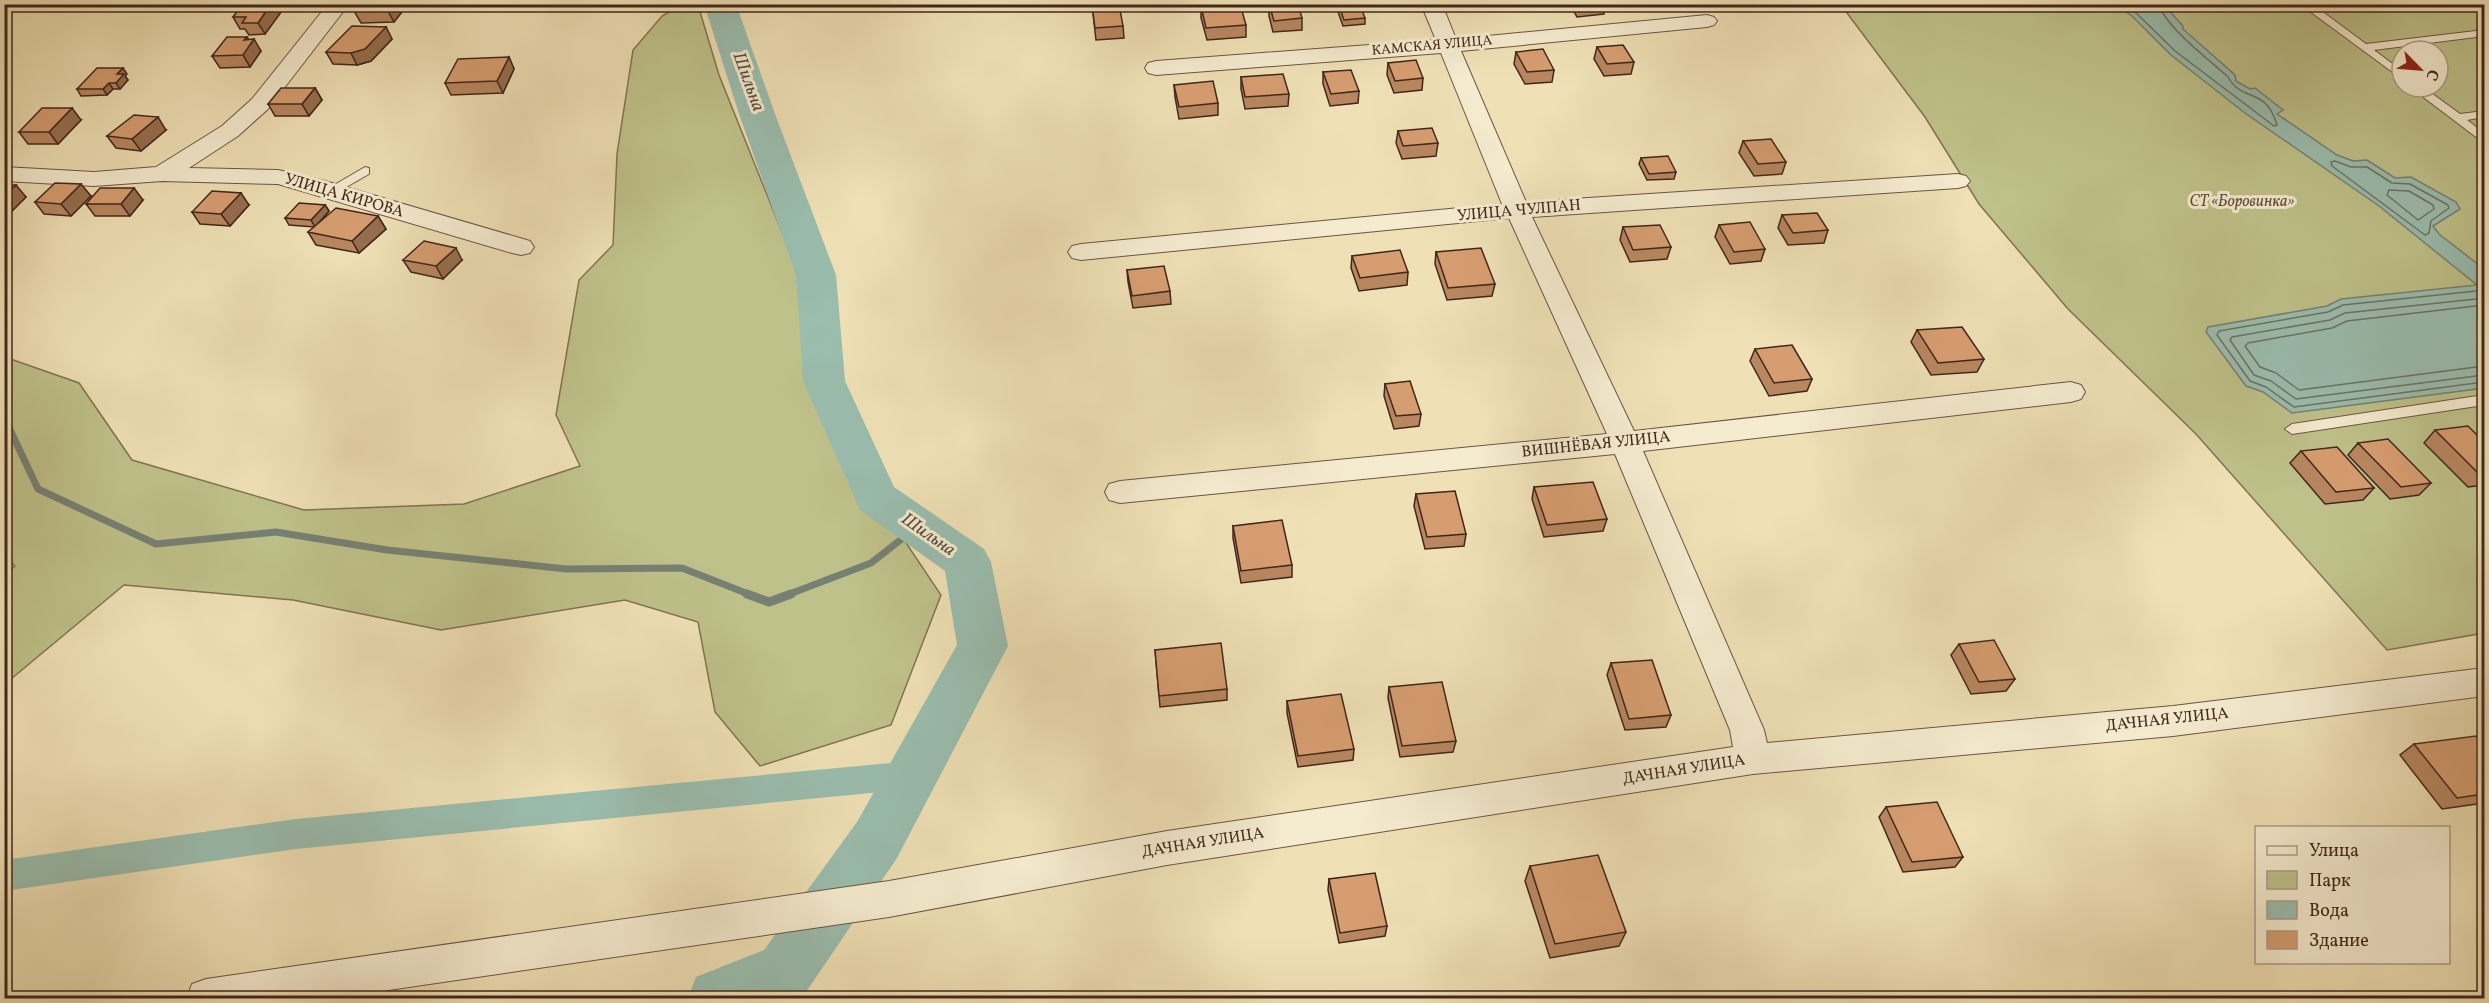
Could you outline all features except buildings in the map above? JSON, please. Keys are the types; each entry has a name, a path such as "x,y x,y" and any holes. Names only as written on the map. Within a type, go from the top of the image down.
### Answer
{"street":[{"name":"УЛИЦА КИРОВА","path":"162,174 230,131 261,104 339,4"},
{"path":"1431,4 1517,210 1625,443 1748,730 1753,759"},
{"name":"КАМСКАЯ УЛИЦА","path":"1156,68 1448,45 1707,21"},
{"name":"УЛИЦА КИРОВА","path":"4,174 94,179 162,174 278,177 520,248"},
{"name":"УЛИЦА ЧУЛПАН","path":"1081,252 1517,210 1958,181"},
{"name":"ВИШНЁВАЯ УЛИЦА","path":"1120,492 1625,443 2071,392"},
{"name":"ДАЧНАЯ УЛИЦА","path":"206,999 889,898 1167,848 1753,759 2173,721 2484,682"}],"lane":[{"path":"2306,4 2390,67"},
{"path":"2364,48 2484,33"},
{"path":"2432,99 2484,138"},
{"path":"2458,118 2484,114"},
{"path":"330,191 364,171"},
{"path":"2292,429 2484,400"}],"green space":[{"path":"681,5 698,5 719,75 802,282 813,383 876,498 941,595 891,725 760,766 715,712 698,622 625,600 441,630 293,600 124,585 5,684 5,573 15,566 5,555 5,357 79,383 132,460 304,510 464,504 580,466 556,415 579,280 613,245 617,154 633,50 662,16"},
{"name":"СТ «Боровинка»","path":"1841,5 2484,5 2484,633 2387,650 2196,434 2068,309 1979,204 1925,117"}],"water":[{"path":"2116,5 2164,5 2183,26 2183,29 2235,75 2236,81 2250,89 2255,88 2283,110 2277,114 2337,155 2353,161 2367,160 2395,178 2411,177 2456,202 2460,209 2433,226 2439,234 2484,269 2484,388 2292,413 2263,392 2246,386 2206,332 2208,327 2327,306 2341,299 2477,285 2379,206 2245,113 2171,55 2132,16"}],"waterway":[{"name":"Шильна","path":"718,998 785,971 877,840 983,646 967,562 876,498 824,381 816,275 757,114 720,4"},
{"path":"4,417 38,489 156,544 276,532 387,550 566,569 682,568 751,595"},
{"path":"787,595 871,563 917,527"},
{"path":"747,594 769,602 791,594"},
{"path":"4,876 296,834 912,775"}]}
